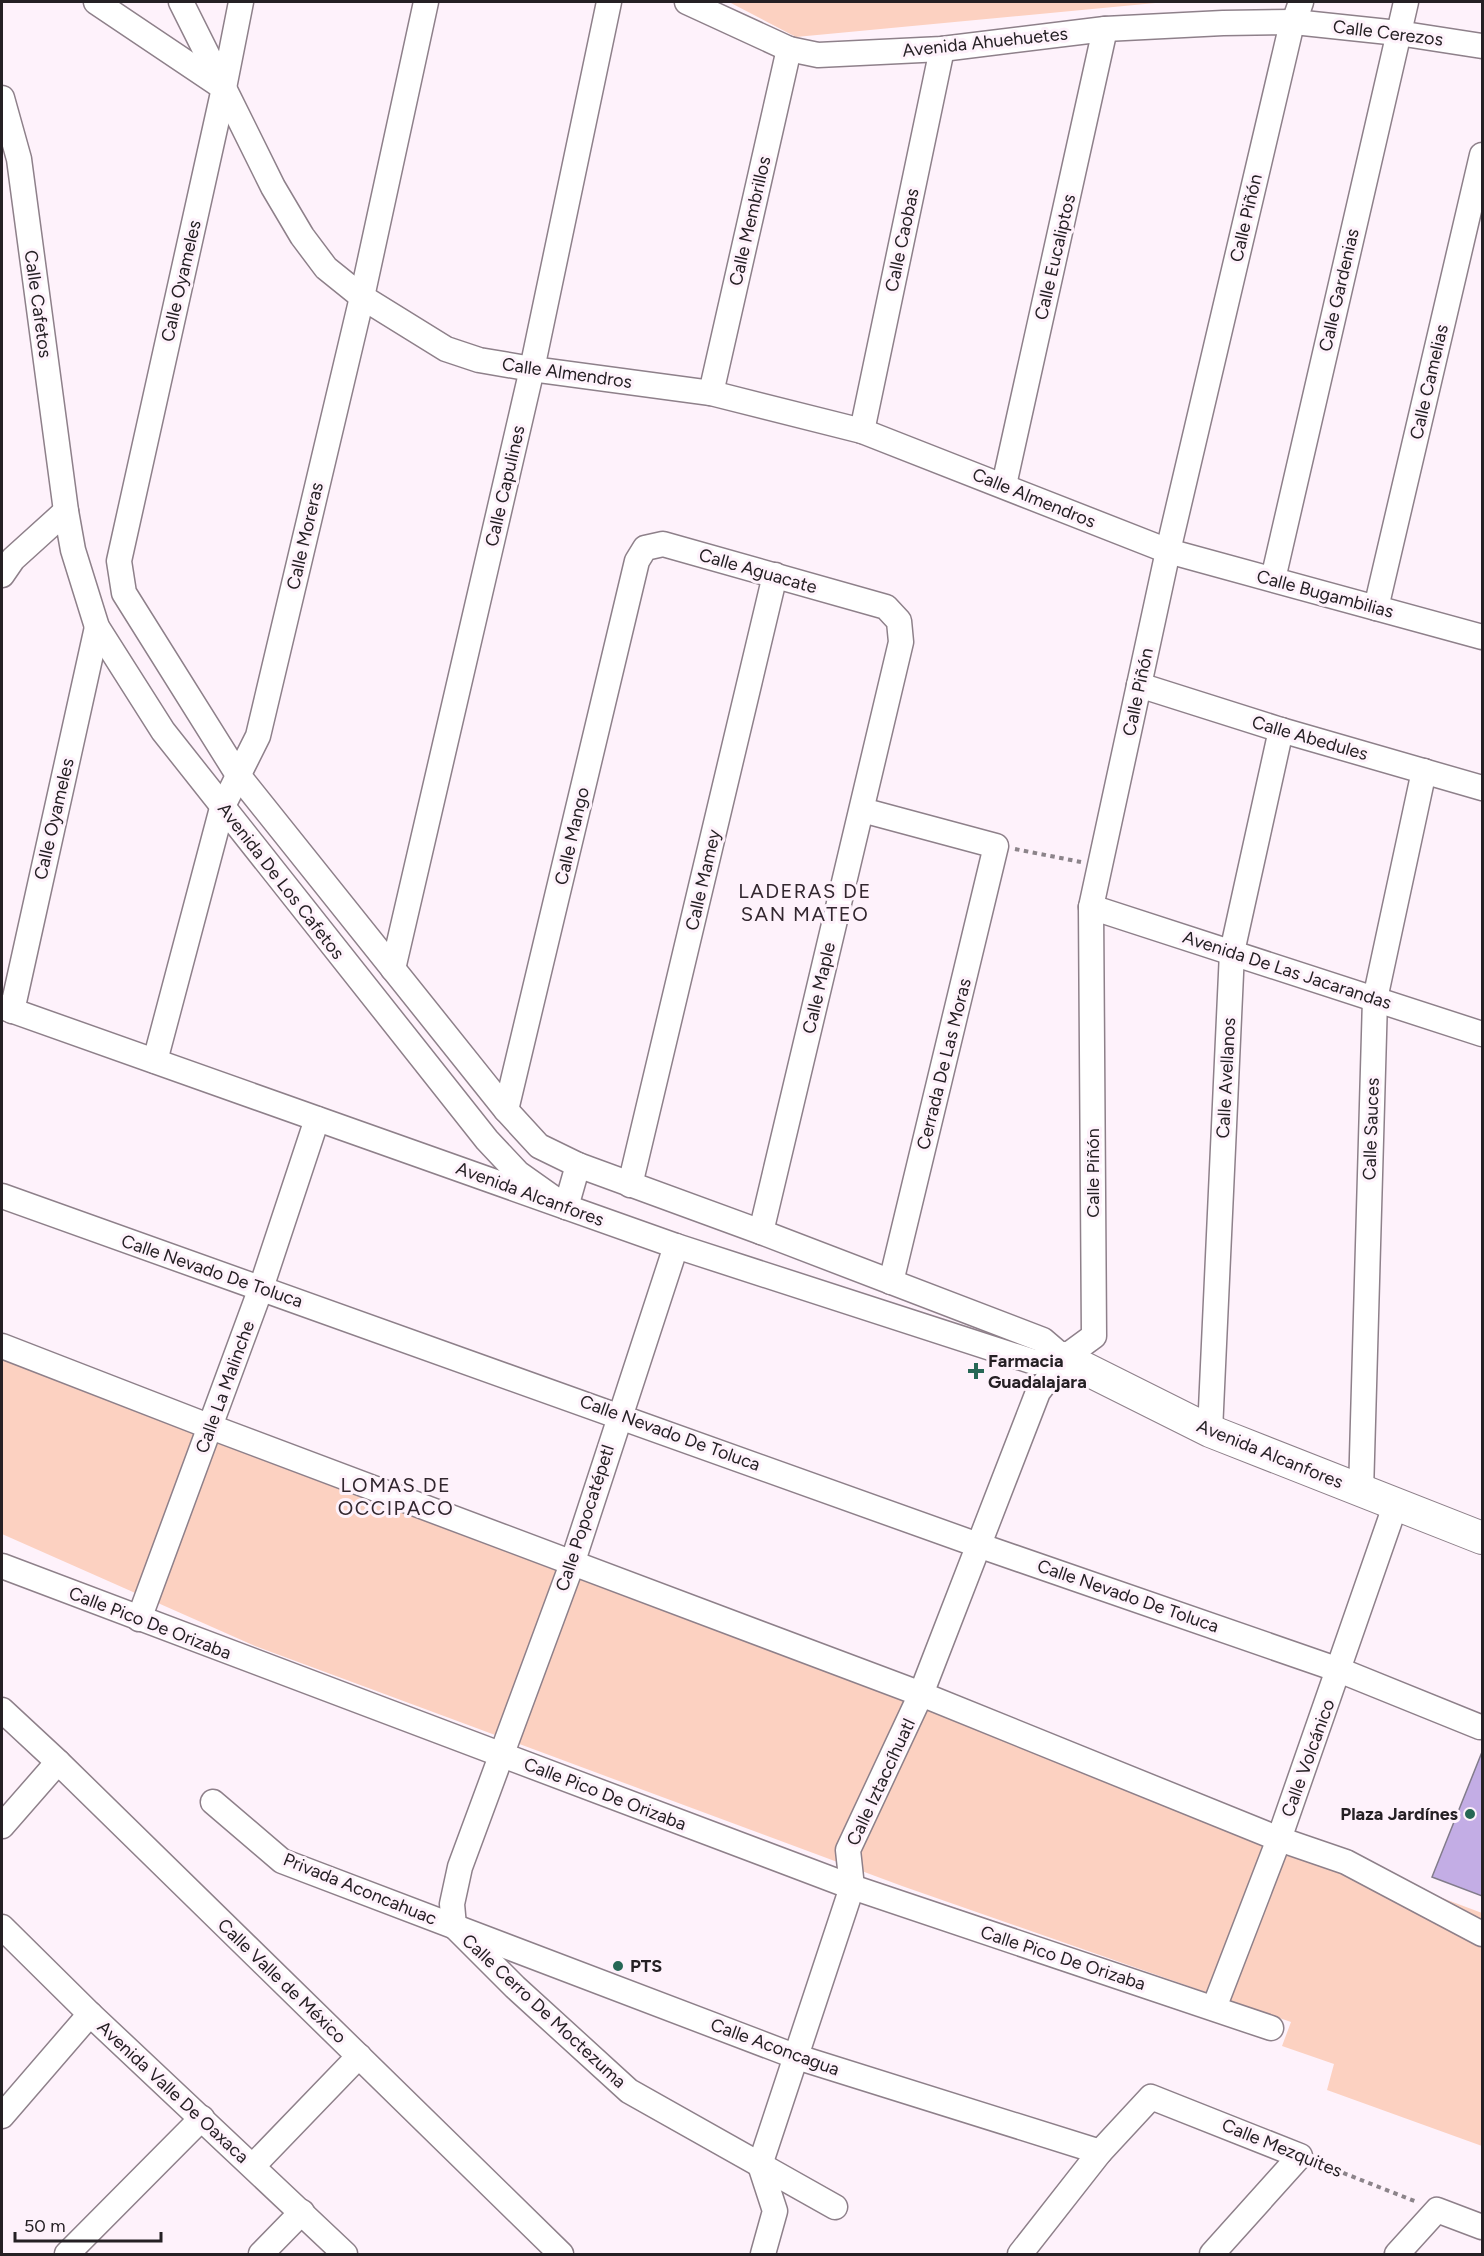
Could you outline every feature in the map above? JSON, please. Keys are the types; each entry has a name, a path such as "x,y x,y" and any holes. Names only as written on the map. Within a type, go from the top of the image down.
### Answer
{"main road":[{"name":"Avenida Alcanfores","path":"1064,1358 1210,1431 1395,1506 1482,1538"}],"street":[{"name":"Calle Almendros","path":"96,2 224,88 273,187 302,236 326,268 362,297 446,349 479,360 532,369 711,393 862,431 1168,551"},
{"path":"181,2 224,88"},
{"name":"Calle Oyameles","path":"119,561 241,2"},
{"name":"Calle Moreras","path":"155,1060 222,807 258,736 362,297 426,2"},
{"name":"Calle Capulines","path":"393,969 532,369 609,2"},
{"name":"Avenida Ahuehuetes","path":"687,2 789,49 818,55 942,50 1227,12 1296,15"},
{"name":"Calle Gardenias","path":"1273,579 1406,2"},
{"name":"Calle Cerezos","path":"1296,15 1482,46"},
{"name":"Calle Piñón","path":"1064,1358 1094,1336 1091,907 1168,551 1296,15"},
{"name":"Calle Eucaliptos","path":"1004,485 1106,28"},
{"name":"Calle Membrillos","path":"711,393 789,49"},
{"name":"Calle Caobas","path":"862,431 942,50"},
{"name":"Calle Cafetos","path":"2,98 19,159 66,511"},
{"name":"Calle Camelias","path":"1376,608 1482,155"},
{"path":"5,561 66,511"},
{"name":"Avenida De Los Cafetos","path":"66,511 73,550 97,627 163,731 487,1140 518,1173 566,1207"},
{"name":"Calle Aguacate","path":"637,561 645,548 663,544 886,607"},
{"name":"Calle Bugambilias","path":"1168,551 1482,637"},
{"name":"Avenida De Los Cafetos","path":"119,561 124,593 238,774 506,1110 539,1146 578,1165"},
{"name":"Calle Mango","path":"506,1110 637,561"},
{"name":"Calle Mamey","path":"630,1185 775,575"},
{"name":"Calle Maple","path":"761,1232 900,642 899,621 886,607"},
{"name":"Calle Oyameles","path":"7,1009 97,627"},
{"name":"Calle Abedules","path":"1139,686 1482,788"},
{"name":"Calle Avellanos","path":"1210,1431 1232,952 1281,730"},
{"name":"Calle Sauces","path":"1361,1492 1375,999 1424,771"},
{"path":"862,810 996,846"},
{"name":"Cerrada De Las Moras","path":"891,1282 996,846"},
{"name":"Avenida De Las Jacarandas","path":"1091,907 1482,1034"},
{"name":"Avenida Alcanfores","path":"7,1009 676,1246 1034,1362 1064,1358"},
{"name":"Calle La Malinche","path":"139,1619 261,1288 317,1119"},
{"path":"566,1207 578,1165"},
{"name":"Avenida Alcanfores","path":"578,1165 1043,1340 1064,1358"},
{"name":"Calle Nevado De Toluca","path":"2,1196 620,1415 978,1545 1339,1670 1480,1726"},
{"name":"Calle Popocatépetl","path":"500,1755 572,1564 676,1246"},
{"path":"2,1346 572,1564 921,1694 1279,1839 1346,1862 1482,1934"},
{"name":"Calle Iztaccíhuatl","path":"760,2165 852,1887 848,1850 921,1694 1038,1392 1064,1358"},
{"name":"Calle Volcánico","path":"1214,2008 1279,1839 1395,1506"},
{"name":"Calle Pico De Orizaba","path":"2,1566 852,1887 1271,2028"},
{"name":"Calle Valle de México","path":"2,1710 561,2254"},
{"name":"Calle Cerro De Moctezuma","path":"500,1755 460,1867 452,1904 454,1926 515,1987 629,2091 835,2206"},
{"path":"2,1826 58,1762"},
{"name":"Privada Aconcahuac","path":"213,1802 282,1861 454,1926"},
{"name":"Calle Aconcagua","path":"454,1926 797,2057 1100,2152"},
{"name":"Avenida Valle De Oaxaca","path":"2,1928 345,2254"},
{"path":"2,2116 90,2014"},
{"path":"253,2166 359,2056"},
{"name":"Calle Mezquites","path":"1100,2152 1151,2097 1300,2156"},
{"path":"67,2254 202,2118"},
{"path":"1020,2254 1100,2152"},
{"path":"1212,2254 1300,2156"},
{"path":"760,2165 775,2211 763,2254"},
{"path":"1397,2254 1437,2210 1482,2227"},
{"path":"261,2254 302,2212"}],"path":[{"path":"996,846 1100,865"},
{"name":"Calle Mezquites","path":"1300,2156 1437,2210"}],"shaded area":[{"path":"729,2 1166,2 796,37"},
{"path":"2,1356 1482,1913 1482,2146 1327,2090 1334,2064 1282,2046 1291,2022 902,1886 255,1646 2,1534"}],"building":[{"name":"Plaza Jardínes","path":"1482,1752 1482,1896 1432,1877"}],"place":[{"name":"Farmacia Guadalajara","path":"976,1371"},
{"name":"Plaza Jardínes","path":"1470,1814"},
{"name":"PTS","path":"618,1966"}],"district":[{"name":"LADERAS DE SAN MATEO","path":"805,902"},
{"name":"LOMAS DE OCCIPACO","path":"396,1496"}]}
